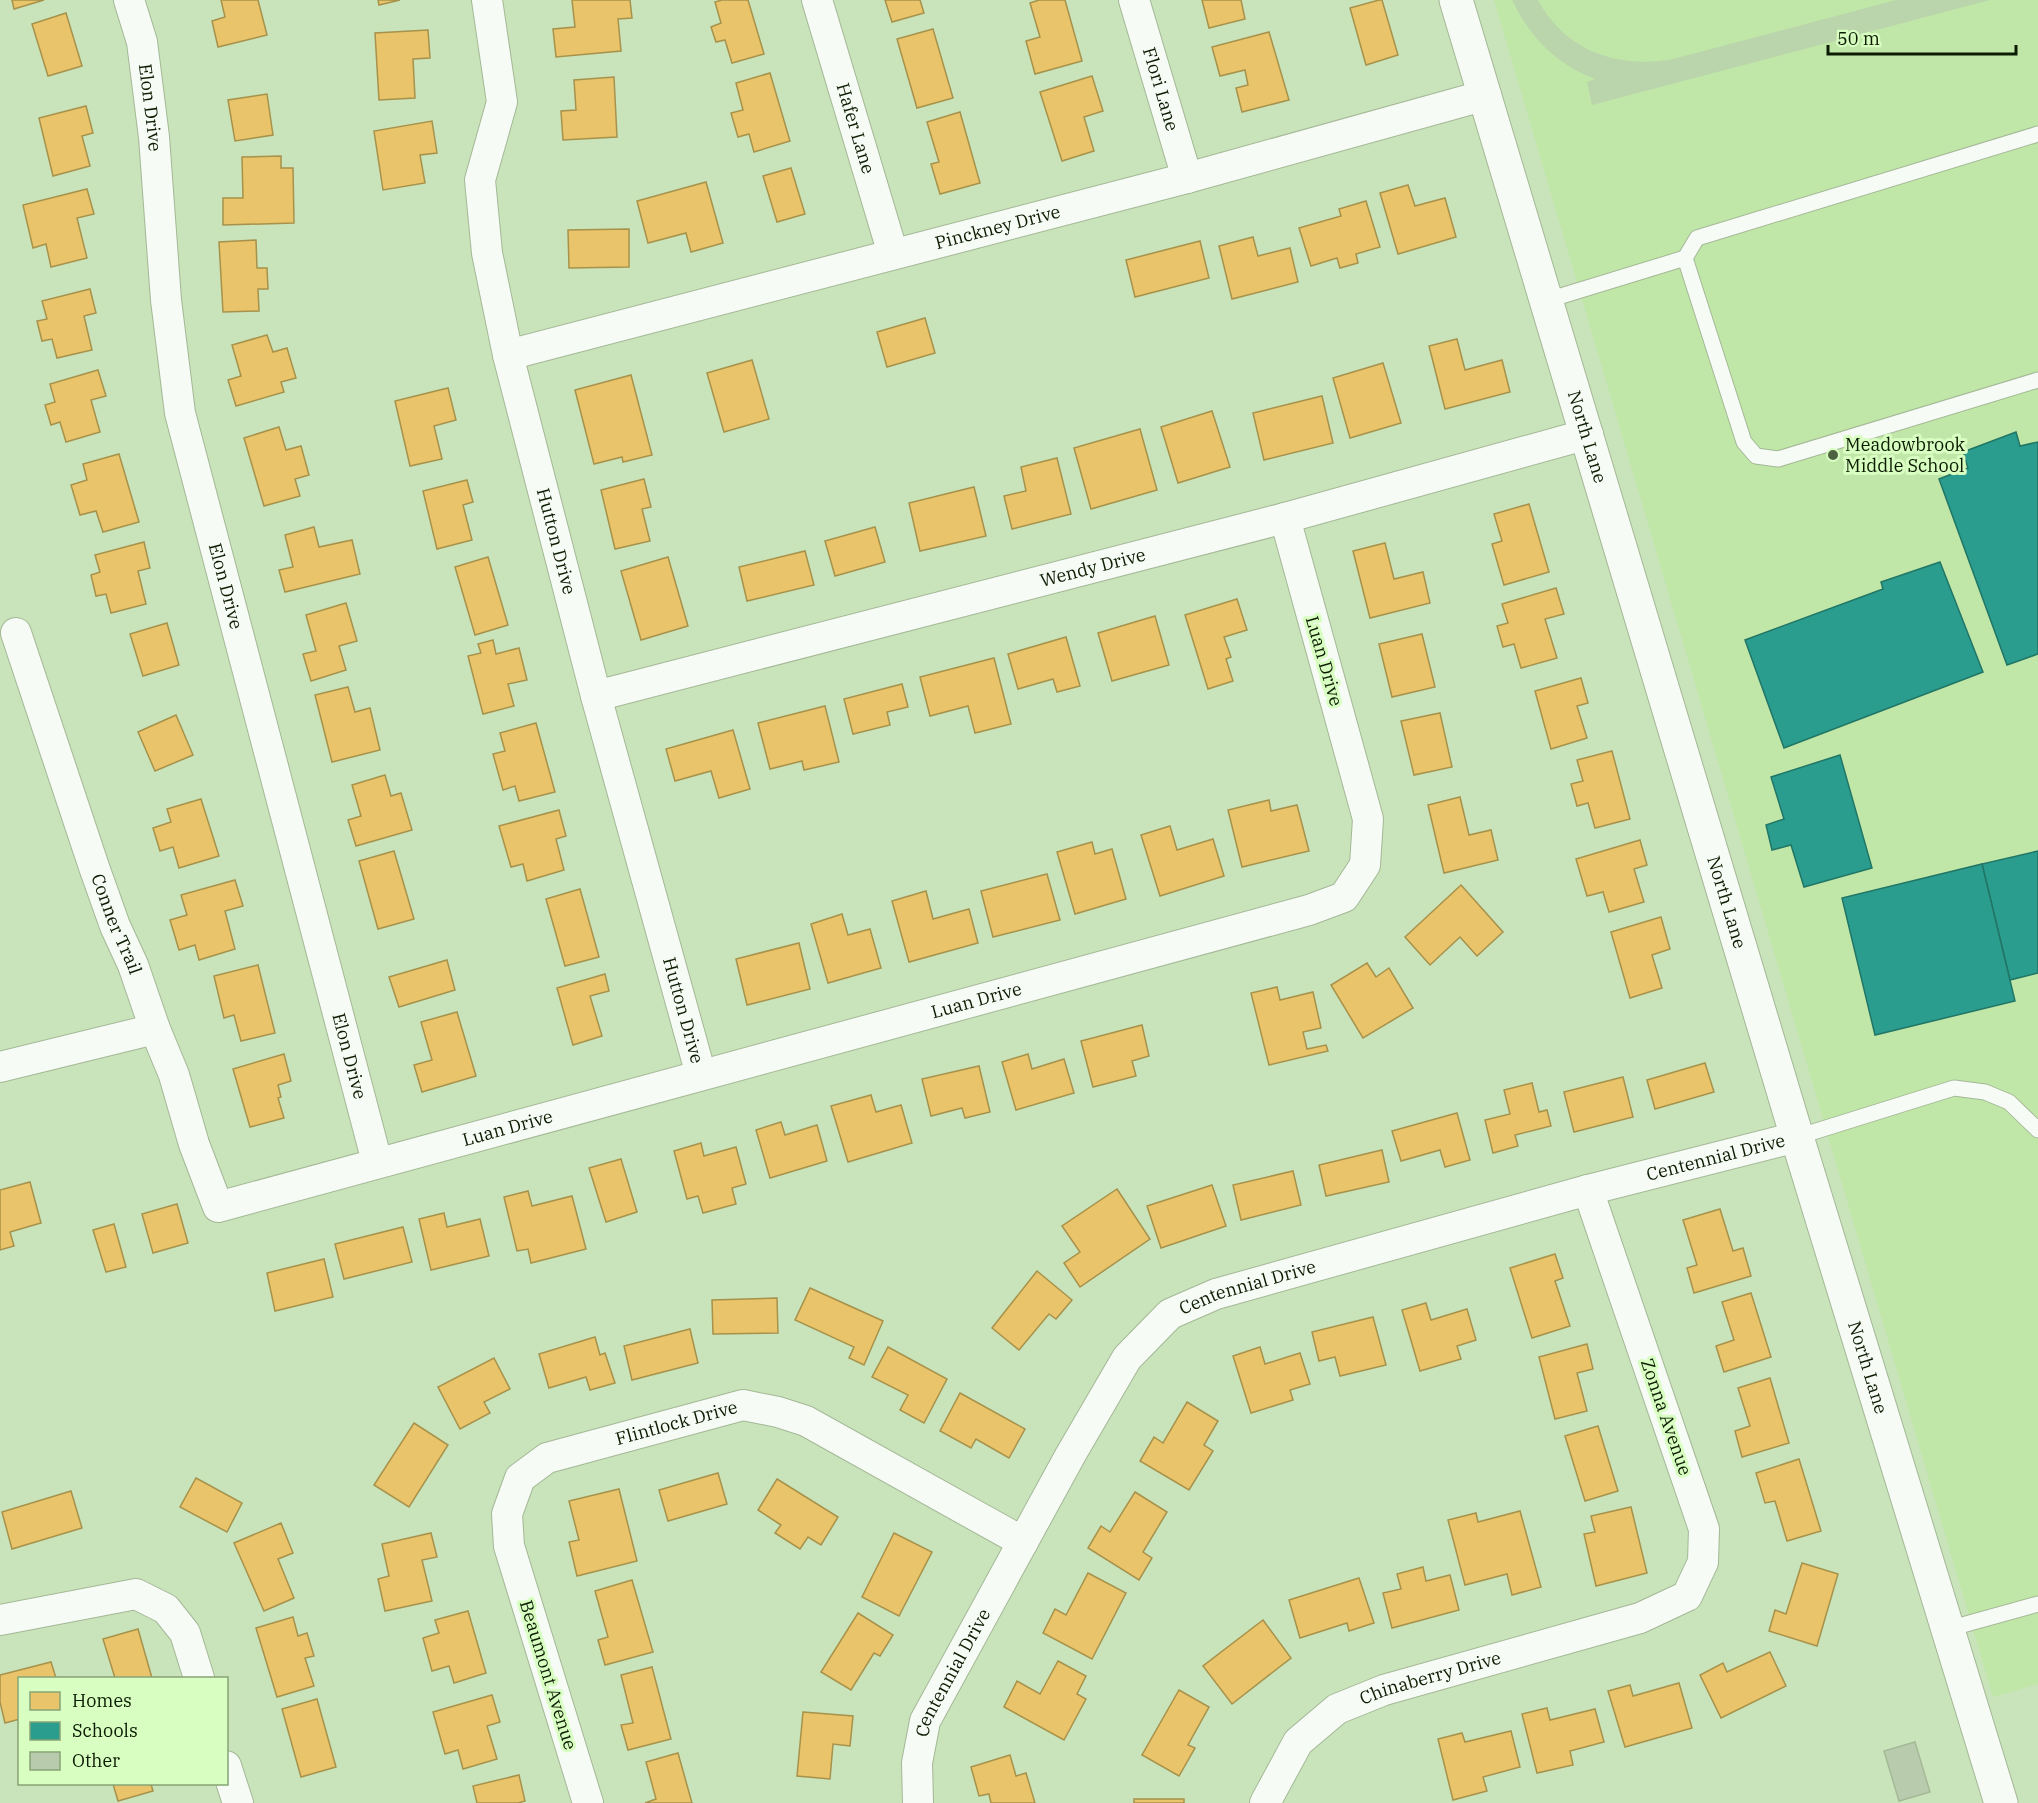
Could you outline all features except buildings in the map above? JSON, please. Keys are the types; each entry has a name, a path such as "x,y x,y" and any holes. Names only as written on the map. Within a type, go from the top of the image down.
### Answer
{"street":[{"name":"Elon Drive","path":"129,0 142,42 154,137 166,300 180,413 377,1162"},
{"name":"Hutton Drive","path":"487,0 502,102 480,180 487,253 508,354 596,696 701,1075"},
{"name":"Hafer Lane","path":"817,0 893,254"},
{"name":"Flori Lane","path":"1134,0 1186,178"},
{"name":"North Lane","path":"1456,0 1548,300 1797,1137 2001,1803"},
{"name":"Pinckney Drive","path":"508,354 1186,178 1486,95"},
{"name":"Wendy Drive","path":"596,696 1285,518 1588,434"},
{"name":"Luan Drive","path":"225,1206 377,1162 1297,913 1344,897 1365,865 1368,819 1285,518"},
{"name":"Conner Trail","path":"16,633 115,926 133,965 174,1075 194,1144 212,1194 218,1207 225,1206"},
{"path":"0,1067 155,1029"},
{"name":"Centennial Drive","path":"918,1803 917,1763 925,1721 1127,1358 1170,1314 1216,1294 1588,1190 1797,1137"},
{"name":"Zonna Avenue","path":"1588,1190 1704,1529 1703,1562 1687,1596 1640,1618"},
{"name":"Flintlock Drive","path":"509,1546 507,1514 520,1478 546,1458 743,1405 778,1412 806,1421 1023,1542"},
{"name":"Beaumont Avenue","path":"509,1546 588,1803"},
{"path":"0,1620 136,1594 166,1609 185,1633 199,1677"},
{"name":"Chinaberry Drive","path":"1265,1803 1298,1742 1337,1709 1384,1690 1640,1618"},
{"path":"228,1772 238,1803"}],"lane":[{"path":"1548,300 1685,258 1697,238 2038,134"},
{"path":"1685,258 1744,442 1756,456 1778,459 2038,380"},
{"path":"1797,1137 1954,1088 1985,1092 2009,1102 2038,1130"},
{"path":"1948,1629 2038,1604"}],"shaded area":[{"name":"Meadowbrook Middle School","path":"1494,0 2038,0 2038,1684 1993,1697"},
{"path":"1512,0 1538,0 1549,18 1563,32 1578,44 1595,52 1632,61 1653,61 1673,59 1896,0 1990,0 1592,105 1587,82 1595,79 1568,66 1546,48 1527,26"}],"place":[{"name":"Meadowbrook Middle School","path":"1833,455"}]}
